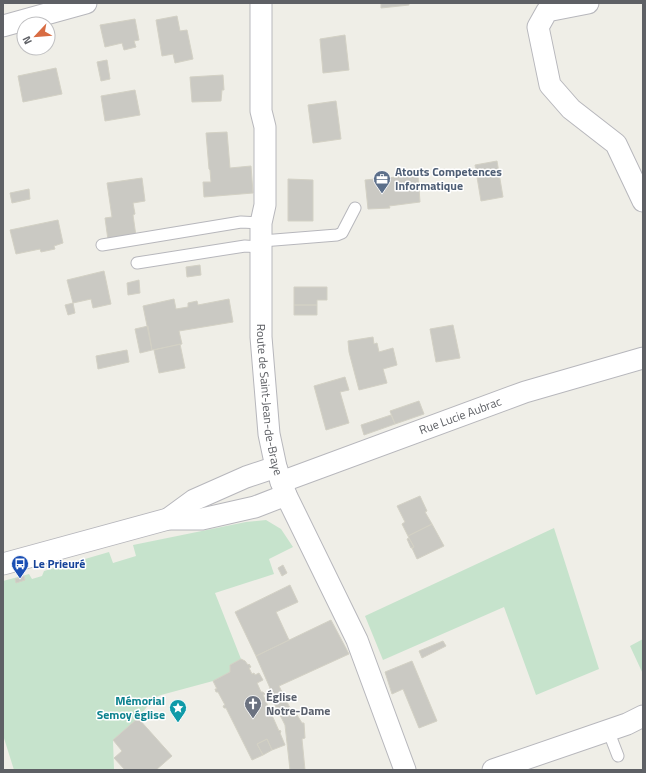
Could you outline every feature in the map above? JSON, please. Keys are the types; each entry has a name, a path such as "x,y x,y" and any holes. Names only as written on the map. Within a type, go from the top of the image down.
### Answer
{"street":[{"path":"3,26 86,3"},
{"name":"Route de Saint-Jean-de-Braye","path":"261,3 261,111 265,127 265,205 262,237 261,337 269,434 281,482 357,640 404,770"},
{"path":"588,3 547,12 538,27 550,85 571,109 616,144 643,201"},
{"name":"Rue Lucie Aubrac","path":"281,482 524,392 643,358"},
{"path":"168,519 194,500 246,477 281,482"},
{"path":"3,564 168,519 202,519 256,507 281,482"},
{"path":"493,770 627,724 643,716"}],"lane":[{"path":"137,263 245,246 262,237 337,236 342,233 355,208"},
{"path":"102,245 242,222 262,237"},
{"path":"608,730 618,756"}],"green space":[{"path":"266,520 281,529 293,547 269,559 274,574 215,593 241,659 230,665 230,672 213,681 154,698 138,718 113,740 114,770 14,770 3,735 3,581 29,574 32,579 42,576 44,571 109,552 113,563 136,556 133,545 246,522"},
{"path":"554,528 599,669 536,695 504,607 383,660 365,616"},
{"path":"643,639 643,674 630,646"}],"building":[{"path":"381,3 409,3 409,5 381,8"},
{"path":"177,16 180,31 187,30 193,59 175,63 173,54 162,56 156,20"},
{"path":"135,19 139,40 134,41 136,47 124,50 122,43 105,47 100,25"},
{"path":"345,35 349,70 323,73 320,39"},
{"path":"107,60 110,79 101,81 97,62"},
{"path":"56,68 62,94 23,102 18,76"},
{"path":"223,75 224,90 222,90 221,101 192,102 190,77"},
{"path":"135,90 140,115 105,121 101,96"},
{"path":"336,101 341,139 313,143 308,105"},
{"path":"227,132 230,168 251,166 253,193 204,197 203,182 211,182 206,133"},
{"path":"497,161 503,197 481,201 475,165"},
{"path":"418,175 420,202 389,206 390,208 368,209 365,180"},
{"path":"142,178 145,201 133,203 136,236 108,240 105,218 112,217 107,183"},
{"path":"288,179 313,180 313,221 288,221"},
{"path":"29,189 30,199 12,203 10,193"},
{"path":"58,220 63,243 54,246 55,249 41,252 40,249 16,254 10,230"},
{"path":"200,265 201,275 187,277 186,267"},
{"path":"104,271 111,304 93,308 91,299 73,303 67,280"},
{"path":"139,280 140,293 128,295 127,283"},
{"path":"294,287 327,287 327,300 317,300 317,305 294,305"},
{"path":"174,299 176,309 188,307 188,303 197,301 198,305 229,299 233,322 179,331 182,344 152,350 143,306"},
{"path":"73,303 75,313 68,315 65,305"},
{"path":"294,305 317,305 317,315 294,315"},
{"path":"453,325 460,358 436,362 430,329"},
{"path":"148,326 152,350 140,353 135,329"},
{"path":"373,337 374,344 377,343 379,352 393,348 397,365 383,369 387,383 359,390 349,352 348,341"},
{"path":"180,344 185,368 159,373 154,350"},
{"path":"127,350 129,362 98,369 96,356"},
{"path":"345,377 349,390 340,392 349,423 326,430 314,386"},
{"path":"419,401 424,414 395,424 390,411"},
{"path":"391,415 395,424 364,435 361,425"},
{"path":"420,496 427,511 425,512 432,524 408,536 402,524 405,522 397,506"},
{"path":"432,524 444,546 417,559 412,548 414,547 408,536"},
{"path":"409,538 414,547 411,548 407,539"},
{"path":"283,565 287,573 282,576 278,568"},
{"path":"24,576 25,580 16,583 15,579"},
{"path":"290,585 298,602 276,612 289,640 256,656 235,612"},
{"path":"331,620 349,654 279,686 294,716 297,715 302,723 304,723 305,738 302,739 305,770 290,770 285,725 269,693 270,688 256,656"},
{"path":"443,641 446,646 422,658 419,651"},
{"name":"Église Notre-Dame","path":"241,659 248,665 249,664 252,674 254,673 255,675 259,673 263,680 257,683 261,692 265,694 263,695 279,731 280,730 281,732 280,733 285,745 272,750 267,739 257,744 263,755 252,760 226,708 223,706 225,705 218,692 216,692 215,689 217,689 213,681 230,672 230,665"},
{"path":"412,661 437,721 419,728 403,689 392,694 385,672"},
{"path":"138,718 172,756 156,770 125,770 114,758 122,751 113,740"},
{"path":"267,739 272,750 263,755 257,744"}],"place":[{"name":"Atouts Competences Informatique","path":"382,194"},
{"name":"Le Prieuré","path":"20,579"},
{"name":"Église Notre-Dame","path":"253,719"},
{"name":"Mémorial Semoy église","path":"178,723"}]}
